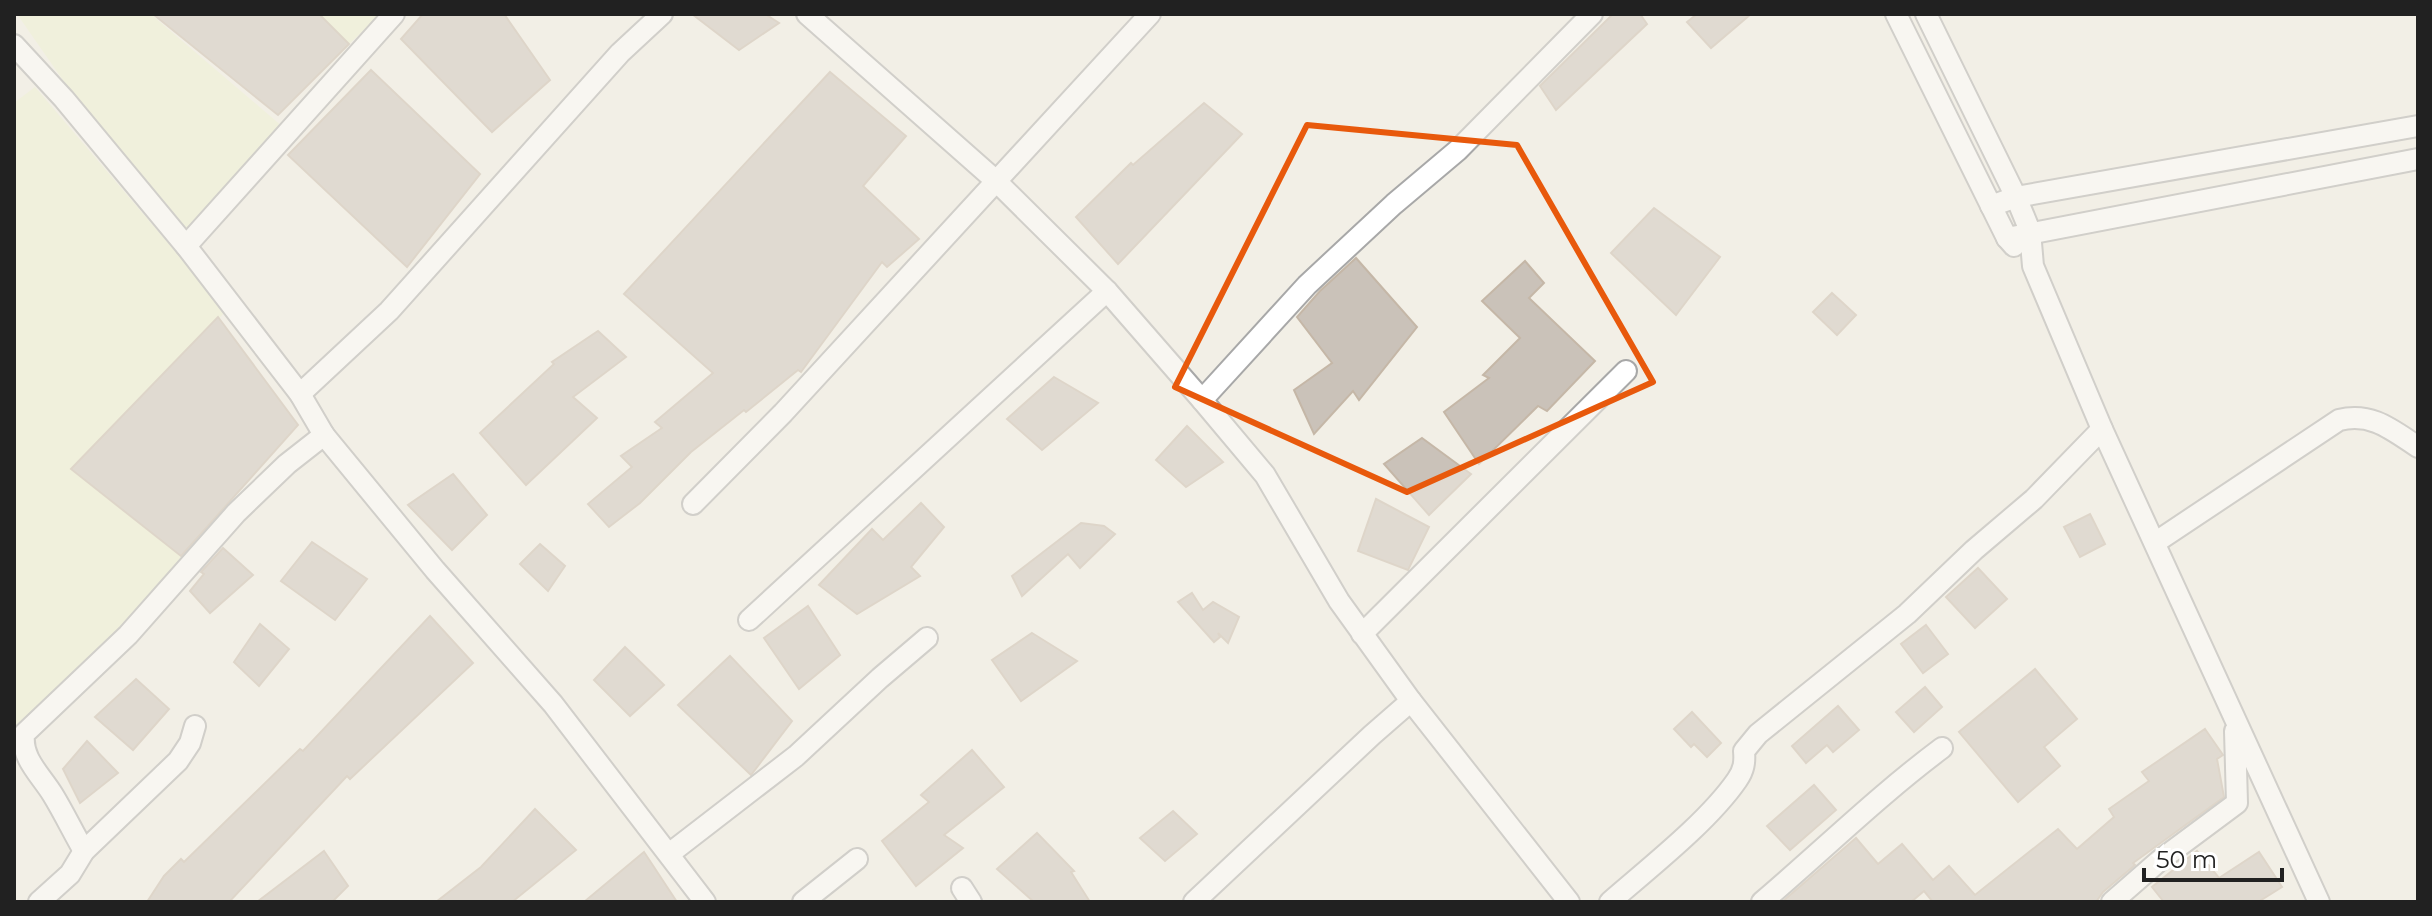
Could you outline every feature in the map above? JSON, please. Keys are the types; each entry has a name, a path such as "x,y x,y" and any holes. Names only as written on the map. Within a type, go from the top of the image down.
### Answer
{"street":[{"path":"186,246 394,14"},
{"path":"300,394 389,311 610,64 662,14"},
{"path":"807,14 995,180 1107,291 1202,400 1265,475 1339,601 1362,634 1569,902"},
{"path":"823,29 839,14"},
{"path":"693,504 783,413 1150,14"},
{"path":"1202,400 1307,285 1458,150 1592,14"},
{"path":"1896,14 2007,238 2033,266"},
{"path":"1926,14 2016,197 2030,231 2033,266 2102,429 2319,902"},
{"path":"14,45 64,99 186,246 300,394 324,435 435,570 553,704 705,902"},
{"path":"1991,206 2016,197 2418,126"},
{"path":"2007,238 2030,231 2418,159"},
{"path":"749,620 1107,291"},
{"path":"1362,634 1626,371"},
{"path":"2156,542 2339,420 2357,416 2384,425 2418,447"},
{"path":"1610,902 1710,811 1738,780 1745,764 1744,751 1758,734 1907,614 1974,550 2034,499 2102,429"},
{"path":"84,851 54,795 27,758 24,734 128,635 236,513 287,464 324,435"},
{"path":"669,854 796,756 927,638"},
{"path":"1194,902 1411,701"},
{"path":"2112,902 2159,861 2237,803 2235,722"},
{"path":"39,902 70,874 84,851 178,761 190,743 195,726"},
{"path":"1762,902 1912,770 1942,748"},
{"path":"803,902 857,859"}],"highlighted area":[{"path":"1307,125 1517,145 1653,382 1407,492 1175,387"}],"green space":[{"path":"17,14 156,14 154,17 283,127 188,230 67,86"},
{"path":"319,14 381,14 349,44"},
{"path":"35,87 226,311 71,469 184,558 136,620 14,740 14,103"}],"building":[{"path":"153,14 319,14 349,44 278,115"},
{"path":"423,14 504,14 550,80 492,132 401,39"},
{"path":"692,14 765,14 779,23 739,50"},
{"path":"1613,14 1640,14 1647,24 1556,110 1540,86"},
{"path":"1697,14 1751,14 1711,48 1687,22"},
{"path":"371,70 480,174 407,267 288,155"},
{"path":"830,72 906,136 863,186 919,239 887,267 882,262 801,372 798,370 691,452 640,503 609,527 588,504 632,467 621,456 662,428 655,422 713,373 624,294"},
{"path":"1204,103 1242,134 1118,264 1076,217 1131,163 1133,165"},
{"path":"1654,208 1720,257 1676,315 1611,253"},
{"path":"1356,258 1417,327 1359,400 1353,391 1314,434 1294,390 1332,363 1297,317"},
{"path":"1525,261 1544,283 1529,298 1595,361 1547,411 1538,406 1479,464 1444,412 1489,378 1483,375 1520,338 1482,301"},
{"path":"1832,293 1856,315 1837,335 1813,312"},
{"path":"218,317 298,425 181,556 71,469"},
{"path":"598,331 626,357 573,397 597,418 526,485 480,433 554,364 552,362"},
{"path":"1054,377 1098,403 1042,450 1007,419"},
{"path":"1187,426 1223,462 1186,487 1156,460"},
{"path":"1422,438 1471,474 1429,515 1384,464"},
{"path":"453,474 487,515 452,550 408,505"},
{"path":"1376,499 1429,527 1408,570 1358,551"},
{"path":"921,503 944,527 911,567 920,576 857,614 819,585 872,529 883,540"},
{"path":"2090,514 2105,544 2080,557 2064,527"},
{"path":"1081,523 1104,526 1115,534 1080,568 1068,554 1022,596 1012,576"},
{"path":"312,542 367,579 335,620 281,581"},
{"path":"540,544 565,566 548,591 520,564"},
{"path":"223,548 253,575 210,613 190,591 204,574 201,572"},
{"path":"1978,568 2007,599 1975,628 1946,597"},
{"path":"1192,593 1203,610 1213,602 1239,617 1228,643 1218,633 1220,637 1214,642 1178,602"},
{"path":"808,606 840,655 799,689 764,638"},
{"path":"430,616 473,663 350,779 347,776 229,902 147,902 164,876 181,859 184,862 300,749 303,751"},
{"path":"260,624 289,649 259,686 234,662"},
{"path":"1926,625 1948,654 1923,673 1901,644"},
{"path":"1032,633 1077,661 1021,701 992,660"},
{"path":"625,647 664,685 630,716 594,680"},
{"path":"730,656 792,721 751,775 678,705"},
{"path":"2035,669 2077,719 2044,747 2060,766 2018,802 1959,732"},
{"path":"136,679 169,709 133,750 95,717"},
{"path":"1925,687 1942,707 1914,732 1896,712"},
{"path":"1838,706 1859,730 1833,752 1827,745 1806,763 1792,746"},
{"path":"1692,712 1721,743 1707,757 1694,744 1691,747 1674,729"},
{"path":"2205,729 2223,755 2217,759 2224,797 2133,863 2135,865 2103,892 2096,902 1933,902 1924,891 1911,902 1782,902 1856,838 1878,864 1902,844 1933,880 1949,866 1975,895 2058,829 2077,849 2114,817 2109,809 2149,781 2142,772"},
{"path":"87,741 118,773 80,803 63,769"},
{"path":"972,750 1004,787 944,835 963,848 916,886 882,841 929,802 921,795"},
{"path":"1814,785 1836,810 1790,850 1767,826"},
{"path":"535,809 576,850 512,902 436,902 481,867"},
{"path":"1173,811 1197,834 1165,861 1140,838"},
{"path":"1037,833 1074,871 1071,872 1090,902 1034,902 997,869"},
{"path":"324,851 348,886 332,902 257,902"},
{"path":"2197,851 2219,878 2259,852 2282,887 2258,902 2164,902 2152,887"},
{"path":"644,852 677,902 584,902"}]}
